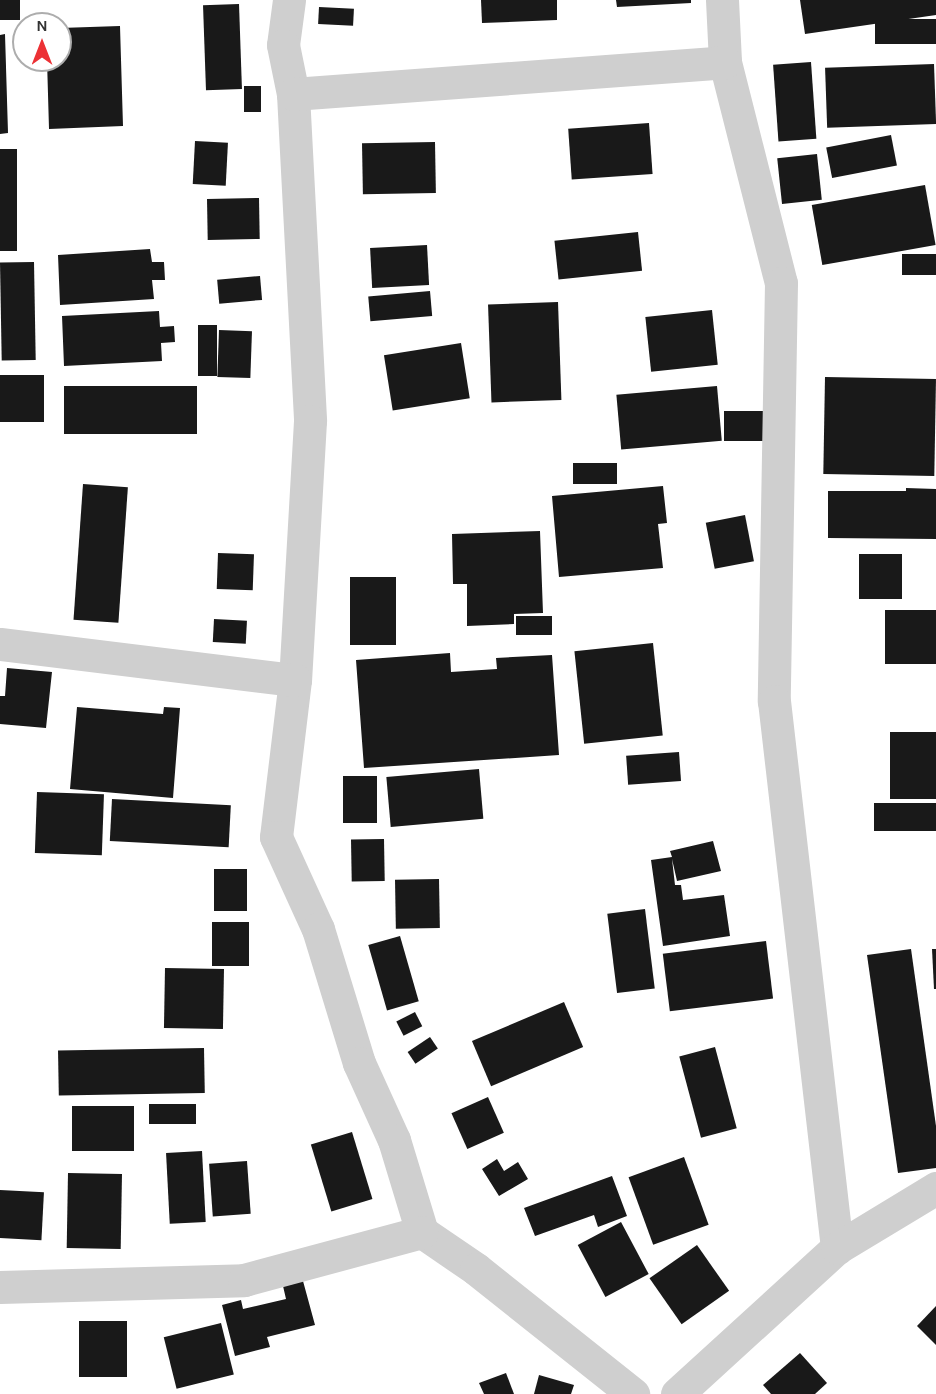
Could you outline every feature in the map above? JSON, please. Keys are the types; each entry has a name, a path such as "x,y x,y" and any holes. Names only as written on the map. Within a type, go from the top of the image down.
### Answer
{"street":[{"path":"289,0 283,45 293,94 310,421 295,680 276,837 318,929 359,1063 394,1140 422,1232 476,1269 633,1394"},
{"path":"722,0 725,62 781,283 774,701 837,1248"},
{"path":"293,94 725,62"},
{"path":"0,644 295,680"},
{"path":"676,1394 837,1248 936,1188"},
{"path":"0,1287 244,1280 422,1232"}],"building":[{"path":"0,0 20,0 20,12 12,12 12,20 0,20"},
{"path":"481,0 557,0 557,20 482,23"},
{"path":"616,0 691,0 691,3 617,7"},
{"path":"800,0 936,0 936,15 805,34"},
{"path":"239,4 242,89 206,90 203,5"},
{"path":"319,7 354,9 353,26 318,24"},
{"path":"875,19 936,19 936,44 875,44"},
{"path":"120,26 123,126 49,129 47,72 72,72 72,28"},
{"path":"5,34 8,133 0,134 0,35"},
{"path":"811,62 816,139 778,141 773,65"},
{"path":"934,64 936,124 827,128 825,68"},
{"path":"244,86 261,86 261,112 244,112"},
{"path":"649,123 653,174 572,180 568,129"},
{"path":"891,135 897,165 832,178 826,148"},
{"path":"195,141 228,143 226,186 193,184"},
{"path":"435,142 436,193 363,194 362,143"},
{"path":"0,149 17,149 17,251 0,251"},
{"path":"817,154 822,200 782,204 777,158"},
{"path":"925,185 936,245 822,265 812,205"},
{"path":"259,198 260,239 208,240 207,199"},
{"path":"638,232 642,271 559,280 554,241"},
{"path":"427,245 429,285 372,288 370,248"},
{"path":"150,249 152,262 164,262 165,280 152,280 154,299 60,305 58,255"},
{"path":"902,254 936,254 936,275 902,275"},
{"path":"34,262 36,360 2,361 0,263"},
{"path":"260,276 262,300 219,304 217,280"},
{"path":"430,291 432,316 370,321 368,296"},
{"path":"558,302 561,400 491,402 488,304"},
{"path":"712,310 718,365 651,372 645,317"},
{"path":"159,311 160,327 174,326 175,342 161,343 162,361 64,366 62,316"},
{"path":"198,325 217,325 217,376 198,376"},
{"path":"219,330 252,331 250,378 217,377"},
{"path":"461,343 470,398 393,411 384,355"},
{"path":"0,375 44,375 44,422 0,422"},
{"path":"825,377 936,379 934,476 823,474"},
{"path":"64,386 197,386 197,434 64,434"},
{"path":"717,386 722,441 621,450 616,395"},
{"path":"724,411 768,411 768,441 724,441"},
{"path":"573,463 617,463 617,484 573,484"},
{"path":"83,484 128,487 118,623 74,620"},
{"path":"663,486 667,523 658,524 663,568 559,577 552,496"},
{"path":"906,488 936,489 936,539 828,538 828,491 906,491"},
{"path":"745,515 754,561 715,569 706,523"},
{"path":"540,531 543,613 514,614 514,624 467,626 467,584 453,584 452,534"},
{"path":"218,553 254,554 253,590 217,589"},
{"path":"859,554 902,554 902,599 859,599"},
{"path":"350,577 396,577 396,645 350,645"},
{"path":"885,610 936,610 936,664 885,664"},
{"path":"516,616 552,616 552,635 516,635"},
{"path":"214,619 247,621 246,644 213,642"},
{"path":"653,643 663,735 584,744 574,651"},
{"path":"450,653 451,672 497,669 496,658 552,655 559,755 364,768 356,660"},
{"path":"7,668 52,672 46,728 0,724 0,696 5,696"},
{"path":"77,707 163,714 164,707 180,708 173,798 70,789"},
{"path":"890,732 936,732 936,799 890,799"},
{"path":"679,752 681,781 628,785 626,756"},
{"path":"479,769 483,819 391,827 386,777"},
{"path":"343,776 377,776 377,823 343,823"},
{"path":"37,792 104,794 102,855 35,853"},
{"path":"112,799 231,805 229,847 110,841"},
{"path":"874,803 936,803 936,831 874,831"},
{"path":"384,839 385,881 352,882 351,840"},
{"path":"713,841 721,871 677,881 672,859 675,885 681,885 683,900 724,895 730,936 663,946 651,860 672,857 670,851"},
{"path":"214,869 247,869 247,911 214,911"},
{"path":"439,879 440,928 396,929 395,880"},
{"path":"645,909 655,988 617,993 607,914"},
{"path":"212,922 249,922 249,966 212,966"},
{"path":"400,936 419,1001 387,1010 368,945"},
{"path":"766,941 773,999 670,1011 663,954"},
{"path":"911,949 936,1126 936,1168 898,1173 867,955"},
{"path":"932,949 936,949 936,989 934,989"},
{"path":"165,968 224,969 223,1029 164,1028"},
{"path":"564,1002 583,1047 491,1086 472,1041"},
{"path":"415,1012 422,1026 404,1036 396,1022"},
{"path":"430,1037 438,1049 415,1064 408,1052"},
{"path":"715,1047 737,1128 701,1138 679,1057"},
{"path":"204,1048 205,1093 59,1096 58,1051"},
{"path":"488,1097 504,1133 467,1149 451,1113"},
{"path":"149,1104 196,1104 196,1124 149,1124"},
{"path":"72,1106 134,1106 134,1151 72,1151"},
{"path":"352,1132 372,1199 331,1212 311,1145"},
{"path":"202,1151 206,1222 170,1224 166,1153"},
{"path":"684,1157 709,1225 653,1245 629,1177"},
{"path":"497,1159 504,1171 518,1162 528,1179 499,1196 482,1169"},
{"path":"247,1161 251,1214 213,1217 209,1164"},
{"path":"68,1173 122,1174 121,1249 67,1248"},
{"path":"612,1176 627,1216 598,1227 594,1215 535,1236 524,1208"},
{"path":"0,1190 44,1192 41,1240 0,1238"},
{"path":"621,1222 649,1274 605,1297 578,1245"},
{"path":"697,1245 729,1291 682,1324 649,1278"},
{"path":"303,1281 315,1325 267,1337 270,1347 235,1356 222,1305 241,1300 243,1309 286,1299 283,1286"},
{"path":"936,1306 936,1345 917,1326"},
{"path":"79,1321 127,1321 127,1377 79,1377"},
{"path":"221,1323 234,1374 177,1389 164,1337"},
{"path":"800,1353 827,1383 815,1394 771,1394 763,1385"},
{"path":"506,1373 514,1394 484,1394 479,1383"},
{"path":"539,1375 574,1385 571,1394 534,1394"}]}
